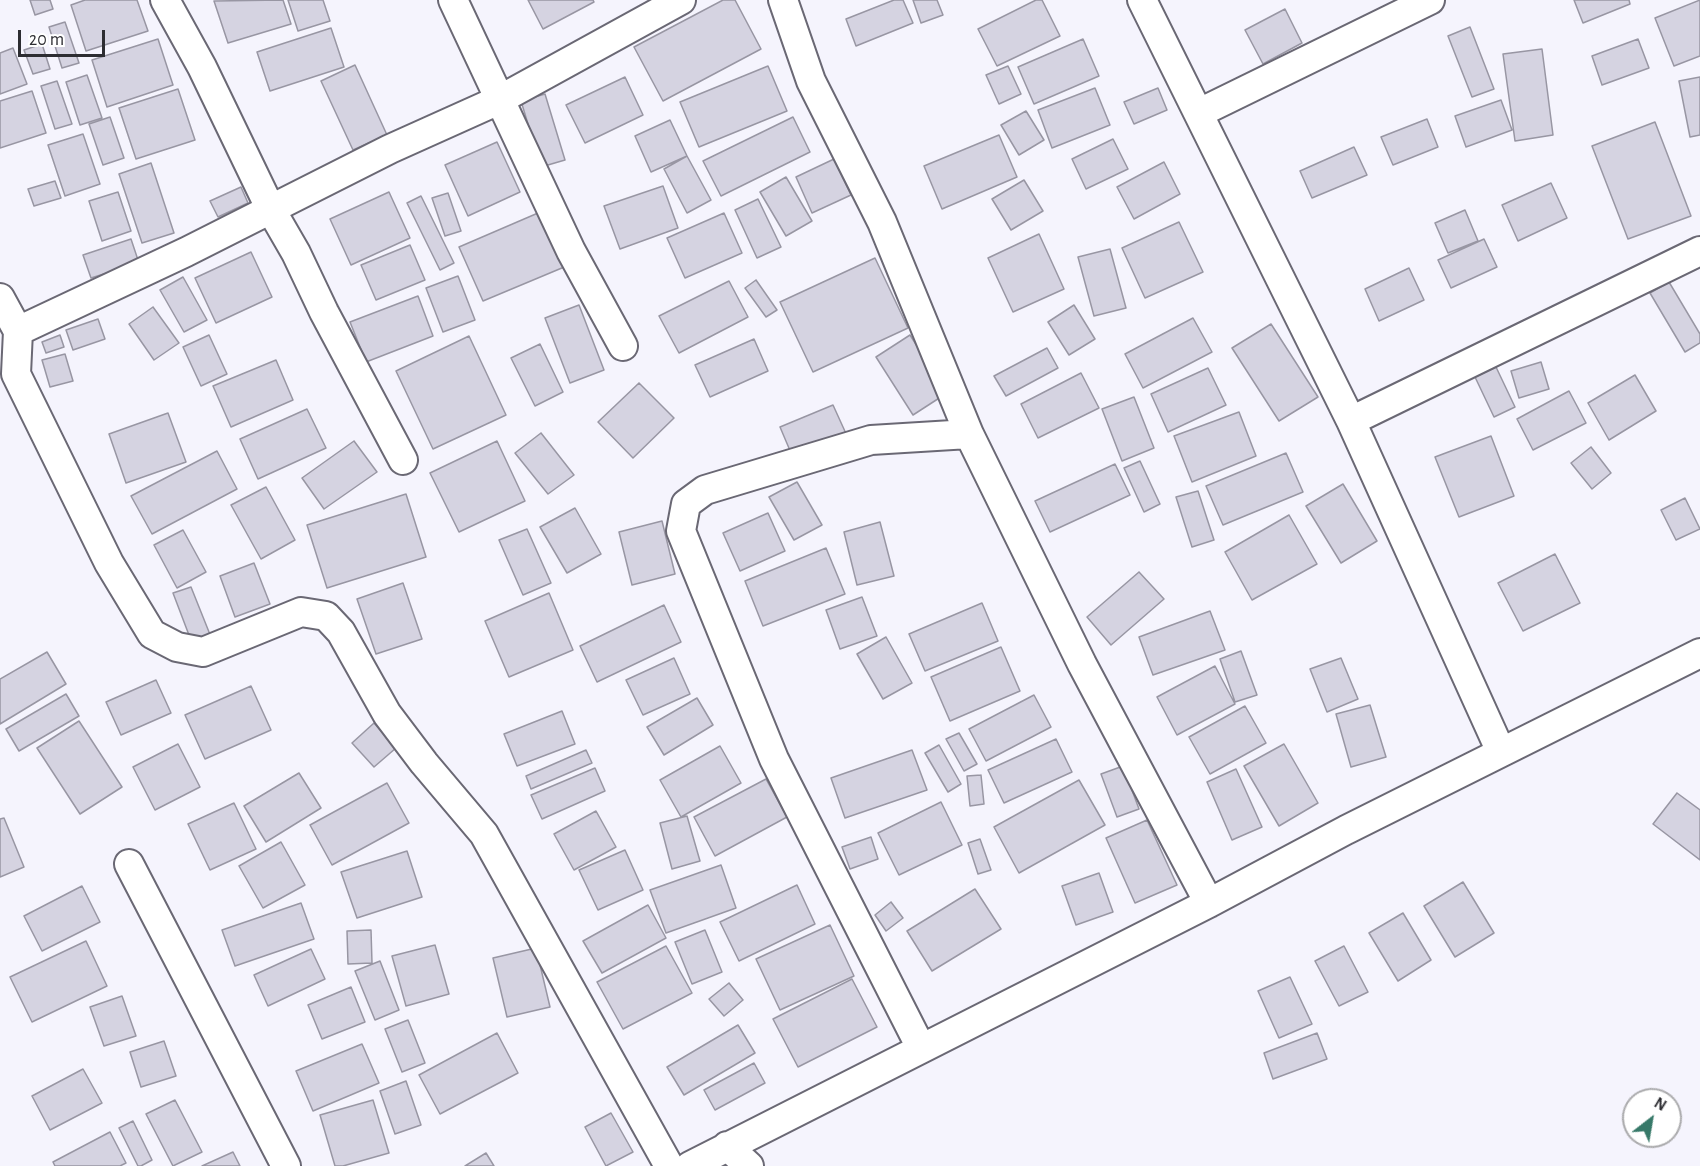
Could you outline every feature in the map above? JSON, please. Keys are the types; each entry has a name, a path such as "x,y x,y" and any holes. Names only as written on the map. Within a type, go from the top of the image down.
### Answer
{"street":[{"path":"165,0 202,67 270,208 296,253 324,312 403,460"},
{"path":"453,0 571,251 623,346"},
{"path":"18,331 186,252 390,149 499,100 681,0"},
{"path":"783,0 812,81 882,222 969,434 1082,664 1209,903"},
{"path":"1142,0 1351,421 1501,753"},
{"path":"1199,113 1430,0"},
{"path":"1351,421 1700,251"},
{"path":"0,298 18,331 16,374 109,563 152,634 177,647 203,652 301,612 326,616 341,632 387,714 424,763 484,834 669,1166"},
{"path":"921,1048 774,759 681,531 686,504 705,490 871,440 969,434"},
{"path":"690,1166 1209,903 1346,830 1700,653"},
{"path":"129,864 286,1166"},
{"path":"727,1146 749,1166"}],"building":[{"path":"30,0 50,0 53,9 35,15"},
{"path":"85,0 137,0 148,31 86,51 71,5"},
{"path":"283,0 291,24 228,43 214,1"},
{"path":"288,0 323,0 330,21 298,31"},
{"path":"528,0 593,0 594,2 543,29"},
{"path":"723,0 735,0 761,49 663,101 634,47"},
{"path":"894,0 903,0 913,23 856,46 846,19"},
{"path":"913,0 937,0 943,15 921,23"},
{"path":"1036,0 1042,0 1060,36 997,66 978,29"},
{"path":"1574,0 1629,0 1630,4 1583,23"},
{"path":"1700,0 1700,56 1674,66 1655,18"},
{"path":"1285,9 1302,43 1263,64 1245,30"},
{"path":"65,22 79,63 62,68 49,27"},
{"path":"1470,27 1494,89 1472,97 1448,36"},
{"path":"331,28 344,67 270,91 257,52"},
{"path":"158,39 173,85 107,107 92,60"},
{"path":"1083,39 1099,76 1034,104 1018,67"},
{"path":"1638,39 1649,68 1602,85 1592,56"},
{"path":"42,44 50,69 33,74 24,50"},
{"path":"13,48 27,84 0,94 0,53"},
{"path":"1542,49 1553,135 1515,141 1503,54"},
{"path":"355,65 387,135 353,150 321,81"},
{"path":"768,66 787,111 699,147 680,102"},
{"path":"1008,66 1021,94 999,104 986,75"},
{"path":"87,75 102,118 80,125 66,82"},
{"path":"625,77 643,115 585,143 566,105"},
{"path":"1700,77 1700,135 1690,137 1679,81"},
{"path":"57,81 72,124 55,129 41,86"},
{"path":"1095,88 1110,125 1052,148 1038,110"},
{"path":"1158,88 1167,110 1134,124 1124,102"},
{"path":"178,89 195,140 136,159 119,108"},
{"path":"32,91 46,133 0,148 0,101"},
{"path":"545,94 565,160 541,167 521,101"},
{"path":"1501,100 1512,130 1466,147 1455,116"},
{"path":"1026,111 1044,140 1019,155 1001,125"},
{"path":"110,117 124,158 103,165 89,124"},
{"path":"793,117 810,152 721,196 703,161"},
{"path":"1427,119 1438,147 1393,165 1381,137"},
{"path":"670,120 687,156 651,172 635,136"},
{"path":"1655,122 1691,216 1628,239 1592,146"},
{"path":"83,134 100,184 65,196 48,145"},
{"path":"999,135 1017,177 942,209 924,166"},
{"path":"1113,139 1128,169 1086,189 1072,159"},
{"path":"497,142 520,192 468,216 445,165"},
{"path":"1354,147 1367,175 1312,198 1300,171"},
{"path":"687,156 711,200 687,213 664,169"},
{"path":"834,159 851,195 812,213 796,177"},
{"path":"1164,162 1180,194 1134,219 1117,187"},
{"path":"151,163 174,233 142,243 119,174"},
{"path":"786,177 812,221 786,236 760,192"},
{"path":"1024,180 1043,211 1011,230 992,199"},
{"path":"55,181 61,198 34,206 28,189"},
{"path":"1551,183 1567,218 1518,241 1502,205"},
{"path":"663,186 678,228 620,249 604,206"},
{"path":"241,187 248,203 218,217 210,201"},
{"path":"118,192 131,231 102,241 89,201"},
{"path":"389,192 410,238 351,265 330,219"},
{"path":"448,193 461,231 445,236 432,198"},
{"path":"421,196 454,263 440,270 407,203"},
{"path":"758,199 781,247 757,258 735,210"},
{"path":"545,210 569,265 483,301 459,247"},
{"path":"1465,210 1478,241 1448,253 1435,223"},
{"path":"724,213 742,253 685,278 667,238"},
{"path":"1179,222 1203,272 1145,298 1122,248"},
{"path":"1039,234 1064,289 1013,312 988,258"},
{"path":"131,239 139,263 91,278 83,255"},
{"path":"1484,239 1497,267 1451,288 1438,260"},
{"path":"410,245 425,280 376,300 361,265"},
{"path":"1110,249 1126,308 1094,316 1078,257"},
{"path":"251,252 272,297 216,323 195,278"},
{"path":"875,258 908,328 813,372 780,302"},
{"path":"1409,268 1424,300 1379,321 1365,289"},
{"path":"458,276 475,320 443,332 426,288"},
{"path":"183,277 207,320 184,332 160,290"},
{"path":"756,280 777,310 766,317 745,288"},
{"path":"729,281 748,317 679,353 659,316"},
{"path":"1669,282 1700,334 1700,343 1685,352 1650,293"},
{"path":"418,296 433,336 366,362 350,322"},
{"path":"579,305 604,370 570,383 545,318"},
{"path":"1074,305 1095,339 1069,355 1048,322"},
{"path":"153,307 179,343 154,360 129,324"},
{"path":"1193,318 1212,352 1143,388 1125,354"},
{"path":"98,319 105,339 73,350 66,330"},
{"path":"1271,324 1318,397 1279,421 1232,348"},
{"path":"60,335 64,347 46,353 42,342"},
{"path":"209,335 227,374 201,386 183,347"},
{"path":"910,335 947,393 913,415 876,357"},
{"path":"469,336 506,415 433,449 396,371"},
{"path":"754,339 768,371 710,397 695,365"},
{"path":"540,344 563,392 535,406 511,358"},
{"path":"1047,348 1058,368 1006,396 994,376"},
{"path":"65,354 73,381 50,387 42,360"},
{"path":"276,360 293,400 231,427 213,386"},
{"path":"1541,362 1549,389 1519,398 1511,371"},
{"path":"1496,367 1515,407 1494,417 1475,377"},
{"path":"1208,368 1226,405 1168,432 1151,394"},
{"path":"1081,373 1099,408 1038,438 1021,404"},
{"path":"1635,375 1656,411 1609,440 1588,403"},
{"path":"639,383 674,418 633,458 598,422"},
{"path":"1569,391 1586,423 1533,450 1517,419"},
{"path":"1134,397 1154,448 1122,461 1102,409"},
{"path":"833,405 848,438 794,460 780,427"},
{"path":"307,409 326,448 258,479 240,439"},
{"path":"1239,412 1256,456 1192,482 1174,436"},
{"path":"168,413 186,462 126,483 109,434"},
{"path":"541,433 574,475 548,494 515,453"},
{"path":"1491,436 1514,496 1459,517 1435,457"},
{"path":"354,441 377,472 324,509 302,478"},
{"path":"497,441 525,501 459,532 430,473"},
{"path":"1591,447 1611,473 1592,489 1571,463"},
{"path":"217,451 237,489 152,534 131,496"},
{"path":"1286,453 1303,492 1223,525 1206,486"},
{"path":"1140,461 1160,504 1144,512 1124,468"},
{"path":"1115,464 1130,495 1050,532 1035,501"},
{"path":"797,482 822,525 794,540 769,497"},
{"path":"1343,484 1377,541 1341,563 1306,506"},
{"path":"266,487 295,540 261,559 231,505"},
{"path":"1198,491 1214,540 1192,547 1176,497"},
{"path":"406,494 426,557 327,588 307,525"},
{"path":"1685,498 1700,529 1676,540 1661,510"},
{"path":"575,508 601,554 567,573 540,527"},
{"path":"768,513 785,551 740,571 723,533"},
{"path":"1289,515 1317,564 1252,600 1225,552"},
{"path":"662,521 675,574 632,585 619,532"},
{"path":"880,522 894,576 857,585 844,532"},
{"path":"527,529 551,583 523,595 499,540"},
{"path":"183,530 206,572 177,588 154,545"},
{"path":"826,548 845,594 763,626 745,581"},
{"path":"1555,554 1580,603 1523,631 1498,583"},
{"path":"254,563 270,604 235,617 220,576"},
{"path":"1139,572 1164,599 1111,645 1087,617"},
{"path":"403,583 422,639 376,654 357,599"},
{"path":"191,587 211,637 192,643 173,593"},
{"path":"549,593 573,650 509,677 485,621"},
{"path":"862,597 877,636 840,649 826,610"},
{"path":"982,603 998,641 925,671 909,634"},
{"path":"664,605 681,642 597,682 580,646"},
{"path":"1210,611 1225,650 1153,675 1139,637"},
{"path":"886,637 912,683 883,699 857,654"},
{"path":"1001,647 1020,691 950,721 931,677"},
{"path":"1241,651 1257,695 1235,702 1220,659"},
{"path":"47,652 66,684 0,724 0,679"},
{"path":"674,658 690,694 643,715 626,680"},
{"path":"1341,658 1358,699 1327,712 1310,669"},
{"path":"1215,666 1235,704 1177,735 1157,697"},
{"path":"156,680 171,713 121,735 106,702"},
{"path":"251,686 271,730 205,759 185,715"},
{"path":"66,694 79,716 19,751 6,729"},
{"path":"1034,695 1051,727 986,761 969,729"},
{"path":"697,698 713,725 664,755 647,727"},
{"path":"1370,705 1386,757 1351,767 1336,714"},
{"path":"1245,706 1266,743 1210,774 1189,737"},
{"path":"562,711 575,744 517,766 504,734"},
{"path":"79,721 122,787 80,814 37,748"},
{"path":"374,723 396,748 374,767 352,743"},
{"path":"959,733 977,764 964,771 946,739"},
{"path":"1056,739 1072,772 1004,803 988,770"},
{"path":"178,744 200,787 155,810 133,767"},
{"path":"1284,744 1318,803 1279,826 1244,766"},
{"path":"939,745 961,784 948,792 925,753"},
{"path":"720,746 741,783 681,817 660,780"},
{"path":"586,750 592,763 531,789 526,776"},
{"path":"912,750 927,790 845,818 831,778"},
{"path":"1123,766 1139,809 1117,817 1101,774"},
{"path":"595,768 605,791 542,819 531,795"},
{"path":"1236,769 1262,827 1232,840 1207,782"},
{"path":"299,773 321,808 266,842 244,806"},
{"path":"981,775 984,804 970,806 967,776"},
{"path":"766,779 787,817 715,856 694,817"},
{"path":"1079,780 1105,825 1019,873 994,827"},
{"path":"387,783 409,823 332,865 310,825"},
{"path":"1677,793 1700,810 1700,860 1653,824"},
{"path":"941,802 962,845 899,875 878,833"},
{"path":"234,803 256,849 210,870 188,824"},
{"path":"596,811 616,847 574,870 554,834"},
{"path":"687,816 700,861 672,869 660,823"},
{"path":"4,818 24,867 0,877 0,819"},
{"path":"1147,820 1177,885 1135,903 1106,838"},
{"path":"871,837 878,859 850,869 842,847"},
{"path":"980,839 991,870 978,874 968,843"},
{"path":"281,842 305,885 263,908 239,866"},
{"path":"625,850 643,890 598,910 579,870"},
{"path":"407,851 422,897 357,918 341,872"},
{"path":"721,865 736,908 666,933 650,890"},
{"path":"1099,873 1113,912 1076,925 1062,886"},
{"path":"1463,882 1494,933 1455,957 1424,906"},
{"path":"797,885 815,924 739,961 720,922"},
{"path":"82,886 100,922 42,951 24,916"},
{"path":"975,889 1001,929 932,971 907,931"},
{"path":"891,902 903,918 886,931 875,915"},
{"path":"301,903 314,939 235,966 222,930"},
{"path":"648,905 666,938 602,973 583,941"},
{"path":"1403,913 1431,960 1398,981 1369,933"},
{"path":"830,925 854,976 780,1010 756,959"},
{"path":"371,930 372,963 348,964 347,931"},
{"path":"705,930 722,972 692,984 675,942"},
{"path":"86,941 107,986 32,1022 10,977"},
{"path":"435,945 449,994 406,1006 392,956"},
{"path":"666,946 692,993 623,1029 597,982"},
{"path":"1344,946 1368,992 1339,1006 1315,961"},
{"path":"536,948 550,1007 507,1017 493,958"},
{"path":"311,949 325,979 268,1006 254,975"},
{"path":"380,961 399,1010 375,1020 355,971"},
{"path":"1290,977 1312,1024 1279,1038 1258,991"},
{"path":"852,979 877,1027 798,1067 773,1019"},
{"path":"729,983 743,1000 724,1016 709,999"},
{"path":"351,987 365,1022 322,1039 308,1005"},
{"path":"122,996 136,1036 104,1046 90,1007"},
{"path":"408,1020 425,1063 402,1072 385,1029"},
{"path":"738,1025 755,1053 684,1095 667,1067"},
{"path":"497,1033 518,1073 440,1114 419,1075"},
{"path":"1317,1033 1327,1059 1273,1079 1264,1053"},
{"path":"164,1041 176,1076 141,1087 130,1052"},
{"path":"362,1044 379,1083 313,1111 296,1071"},
{"path":"754,1063 765,1083 715,1110 704,1090"},
{"path":"83,1069 102,1103 50,1130 32,1096"},
{"path":"406,1081 421,1125 395,1134 380,1091"},
{"path":"175,1100 202,1152 173,1166 146,1114"},
{"path":"373,1100 389,1153 343,1166 335,1166 320,1115"},
{"path":"611,1113 633,1152 606,1166 585,1127"},
{"path":"133,1121 152,1160 141,1166 138,1166 119,1128"},
{"path":"110,1132 126,1163 120,1166 55,1166 53,1162"},
{"path":"233,1152 240,1166 202,1166"},
{"path":"486,1153 494,1166 465,1166"}]}
